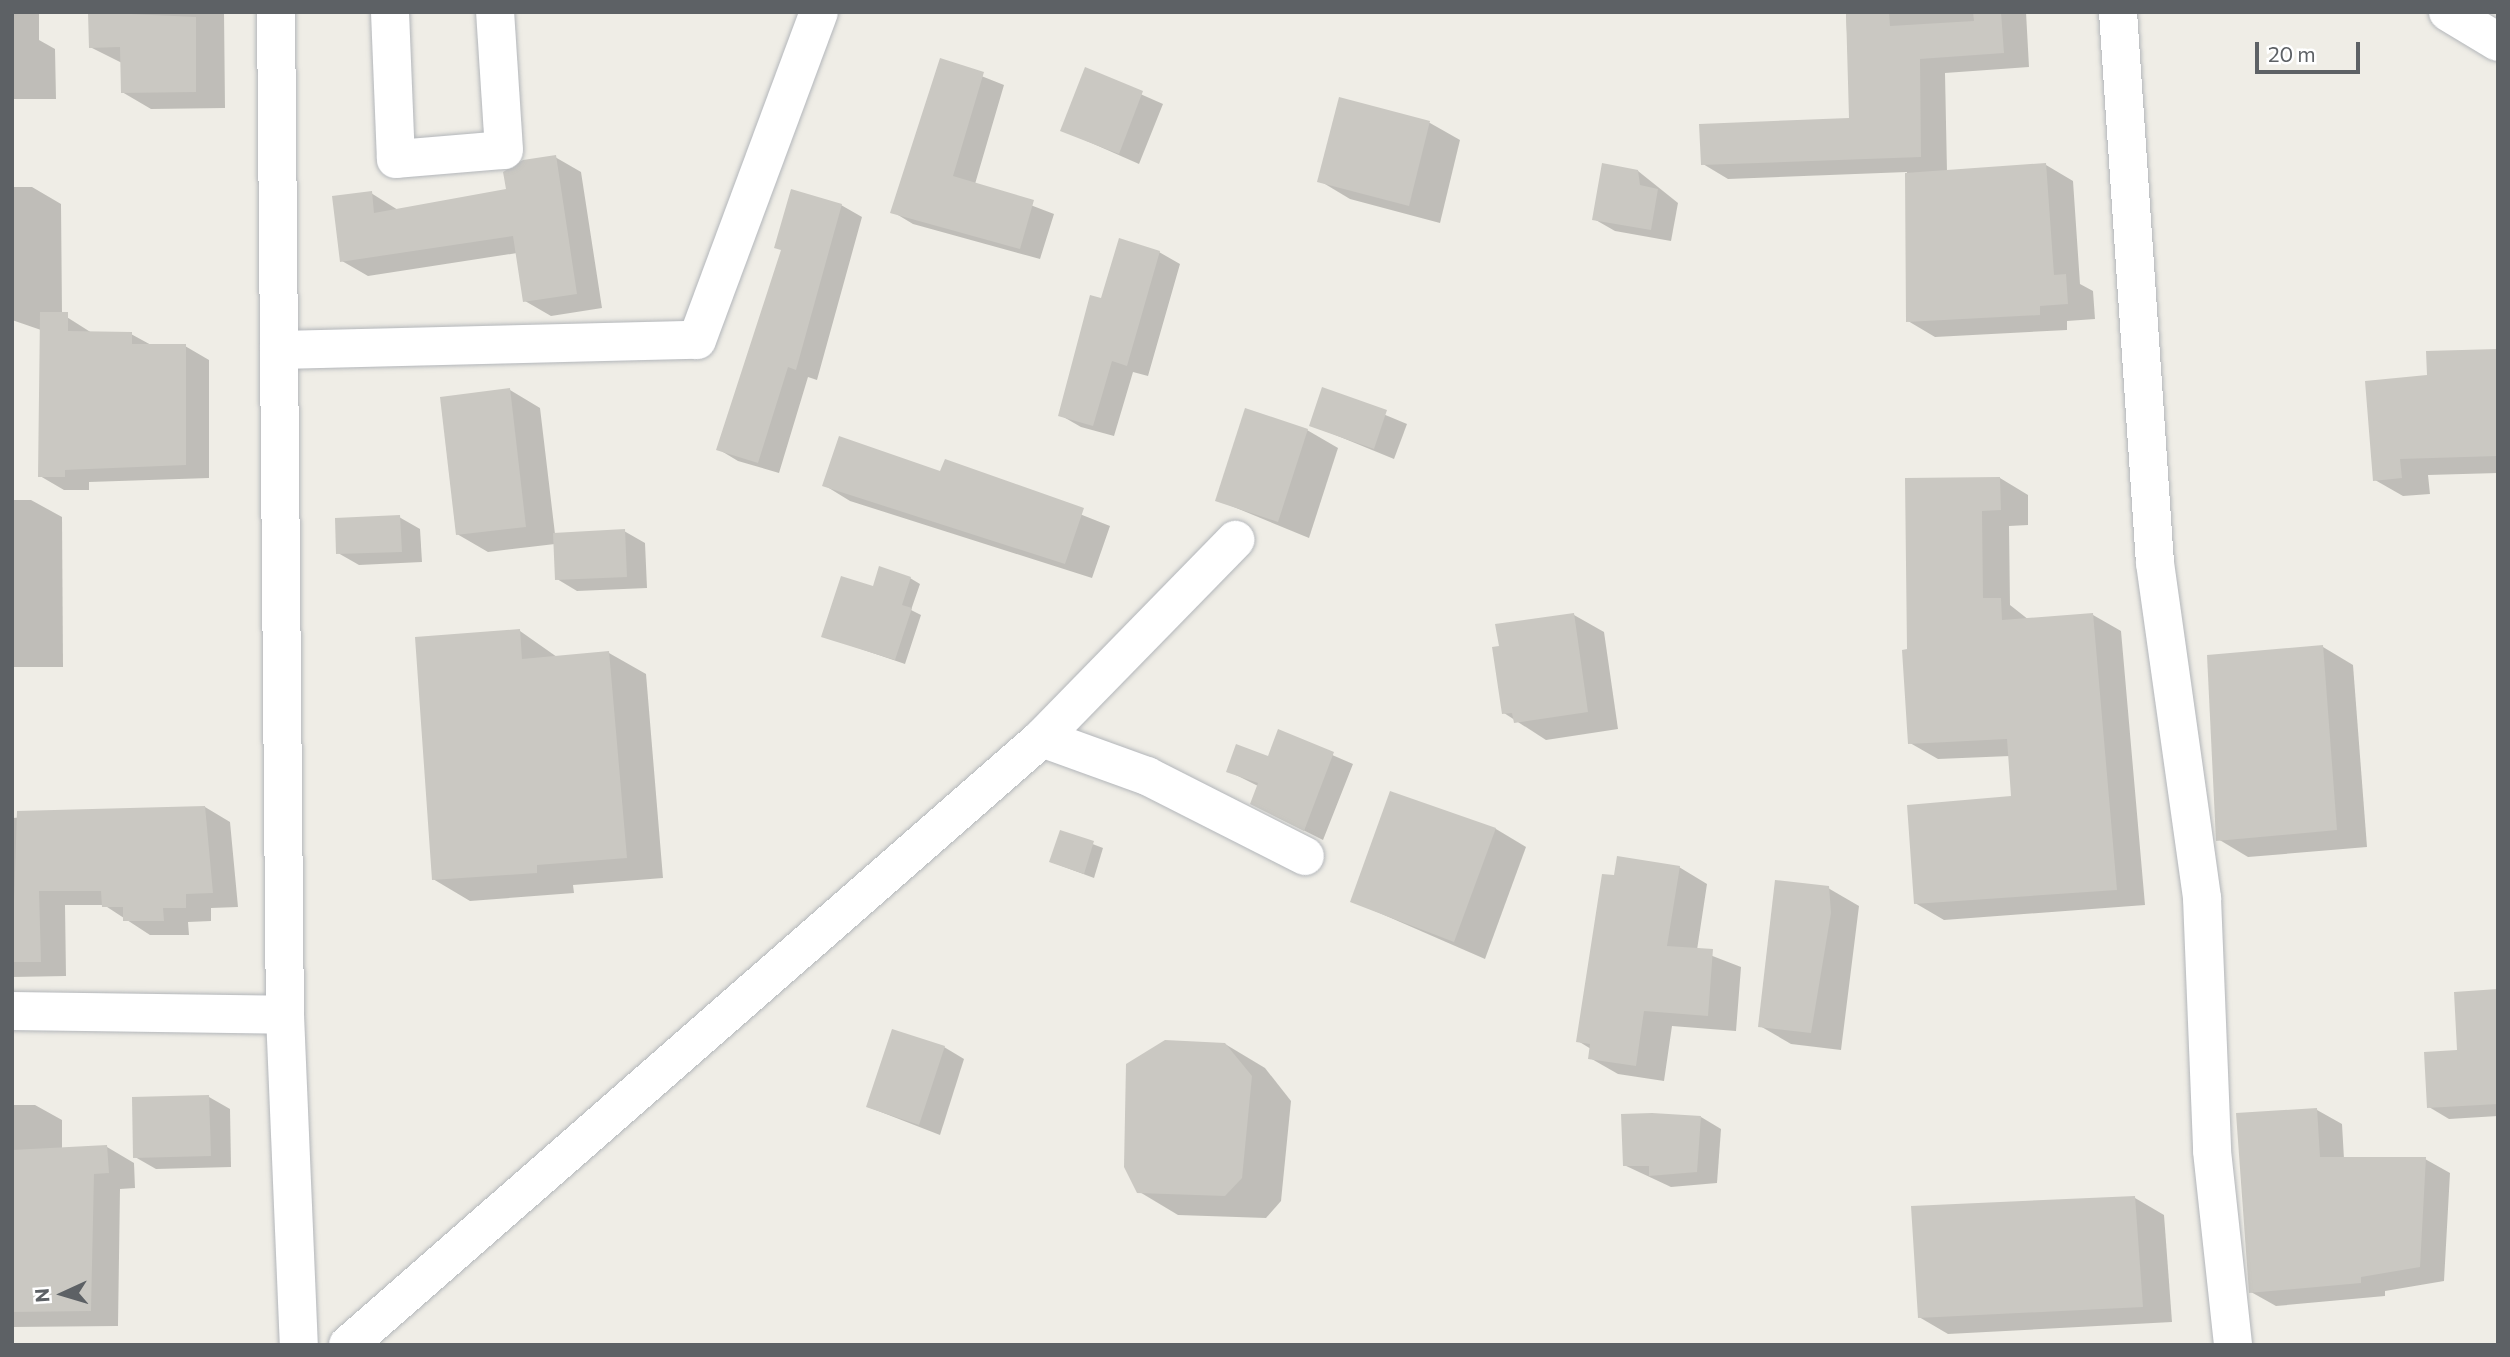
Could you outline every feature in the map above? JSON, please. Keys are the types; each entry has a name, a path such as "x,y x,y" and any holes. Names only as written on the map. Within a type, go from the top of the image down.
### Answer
{"street":[{"path":"276,12 285,1015 299,1345"},
{"path":"390,12 396,159 504,150 495,12"},
{"path":"279,350 696,340 819,12"},
{"path":"2118,12 2155,564 2202,898 2212,1151 2233,1345"},
{"path":"2448,12 2498,42"},
{"path":"348,1345 1042,738 1235,540"},
{"path":"1042,738 1147,776 1305,856"},
{"path":"12,1011 285,1015"}],"building":[{"path":"88,12 196,17 196,92 121,93 120,47 89,48"},
{"path":"1846,12 1889,12 1890,26 1974,21 1973,12 2001,12 2004,53 1920,59 1921,157 1701,165 1699,124 1849,118"},
{"path":"940,58 984,72 953,176 1034,200 1020,249 890,213"},
{"path":"1085,67 1143,91 1119,154 1060,131"},
{"path":"1339,97 1430,121 1409,206 1317,182"},
{"path":"556,155 577,294 523,302 513,236 340,262 332,196 372,191 374,213 506,189 503,172 523,160"},
{"path":"1602,163 1638,170 1640,185 1658,189 1651,230 1592,220"},
{"path":"2046,163 2054,275 2066,274 2068,304 2040,306 2040,315 1906,322 1905,173"},
{"path":"791,189 842,204 796,370 788,367 758,463 716,450 781,250 774,248"},
{"path":"1119,238 1160,251 1127,366 1112,361 1093,426 1058,416 1090,295 1101,298"},
{"path":"40,312 68,312 68,331 132,332 132,344 186,344 186,465 65,470 65,477 38,477"},
{"path":"2498,349 2498,456 2400,459 2402,478 2373,481 2365,381 2427,375 2426,351"},
{"path":"1322,387 1387,410 1374,449 1309,426"},
{"path":"510,388 526,527 456,535 440,397"},
{"path":"1245,408 1308,429 1278,522 1215,501"},
{"path":"839,436 940,471 945,459 1084,508 1065,564 822,486"},
{"path":"2000,477 2001,510 1982,511 1983,598 2001,598 2002,620 2093,613 2117,890 1914,904 1907,805 2011,796 2007,739 1908,744 1902,650 1907,649 1905,478"},
{"path":"400,515 402,552 336,554 335,518"},
{"path":"625,529 627,577 555,580 553,533"},
{"path":"879,566 911,577 902,605 912,608 895,660 821,637 841,576 873,586"},
{"path":"1574,613 1588,712 1514,723 1512,713 1502,714 1492,647 1499,646 1495,624"},
{"path":"520,629 522,659 609,651 627,858 537,865 537,873 432,880 415,637"},
{"path":"2323,645 2337,830 2216,841 2207,655"},
{"path":"1278,729 1334,752 1304,831 1250,804 1258,783 1226,772 1236,744 1268,756"},
{"path":"1390,791 1496,828 1454,942 1350,902"},
{"path":"205,806 213,893 186,894 186,908 163,908 164,921 123,921 123,907 102,907 101,891 39,891 41,962 12,962 17,811"},
{"path":"1060,830 1094,841 1084,874 1049,862"},
{"path":"1617,856 1680,866 1667,946 1713,949 1708,1016 1644,1011 1636,1066 1588,1059 1590,1044 1576,1042 1602,874 1614,875"},
{"path":"1775,880 1829,886 1831,913 1811,1033 1758,1027"},
{"path":"2498,989 2498,1104 2427,1108 2424,1052 2457,1050 2454,992"},
{"path":"892,1029 945,1046 919,1125 866,1107"},
{"path":"1165,1040 1225,1043 1252,1076 1242,1178 1225,1196 1137,1193 1124,1167 1126,1064"},
{"path":"209,1095 211,1156 133,1158 132,1097"},
{"path":"2317,1108 2320,1157 2426,1157 2420,1267 2361,1277 2361,1283 2249,1293 2236,1113"},
{"path":"1621,1114 1701,1116 1697,1172 1649,1176 1649,1166 1623,1166"},
{"path":"107,1145 109,1173 94,1174 91,1311 12,1312 12,1150"},
{"path":"2135,1196 2143,1307 1918,1318 1911,1206"}]}
